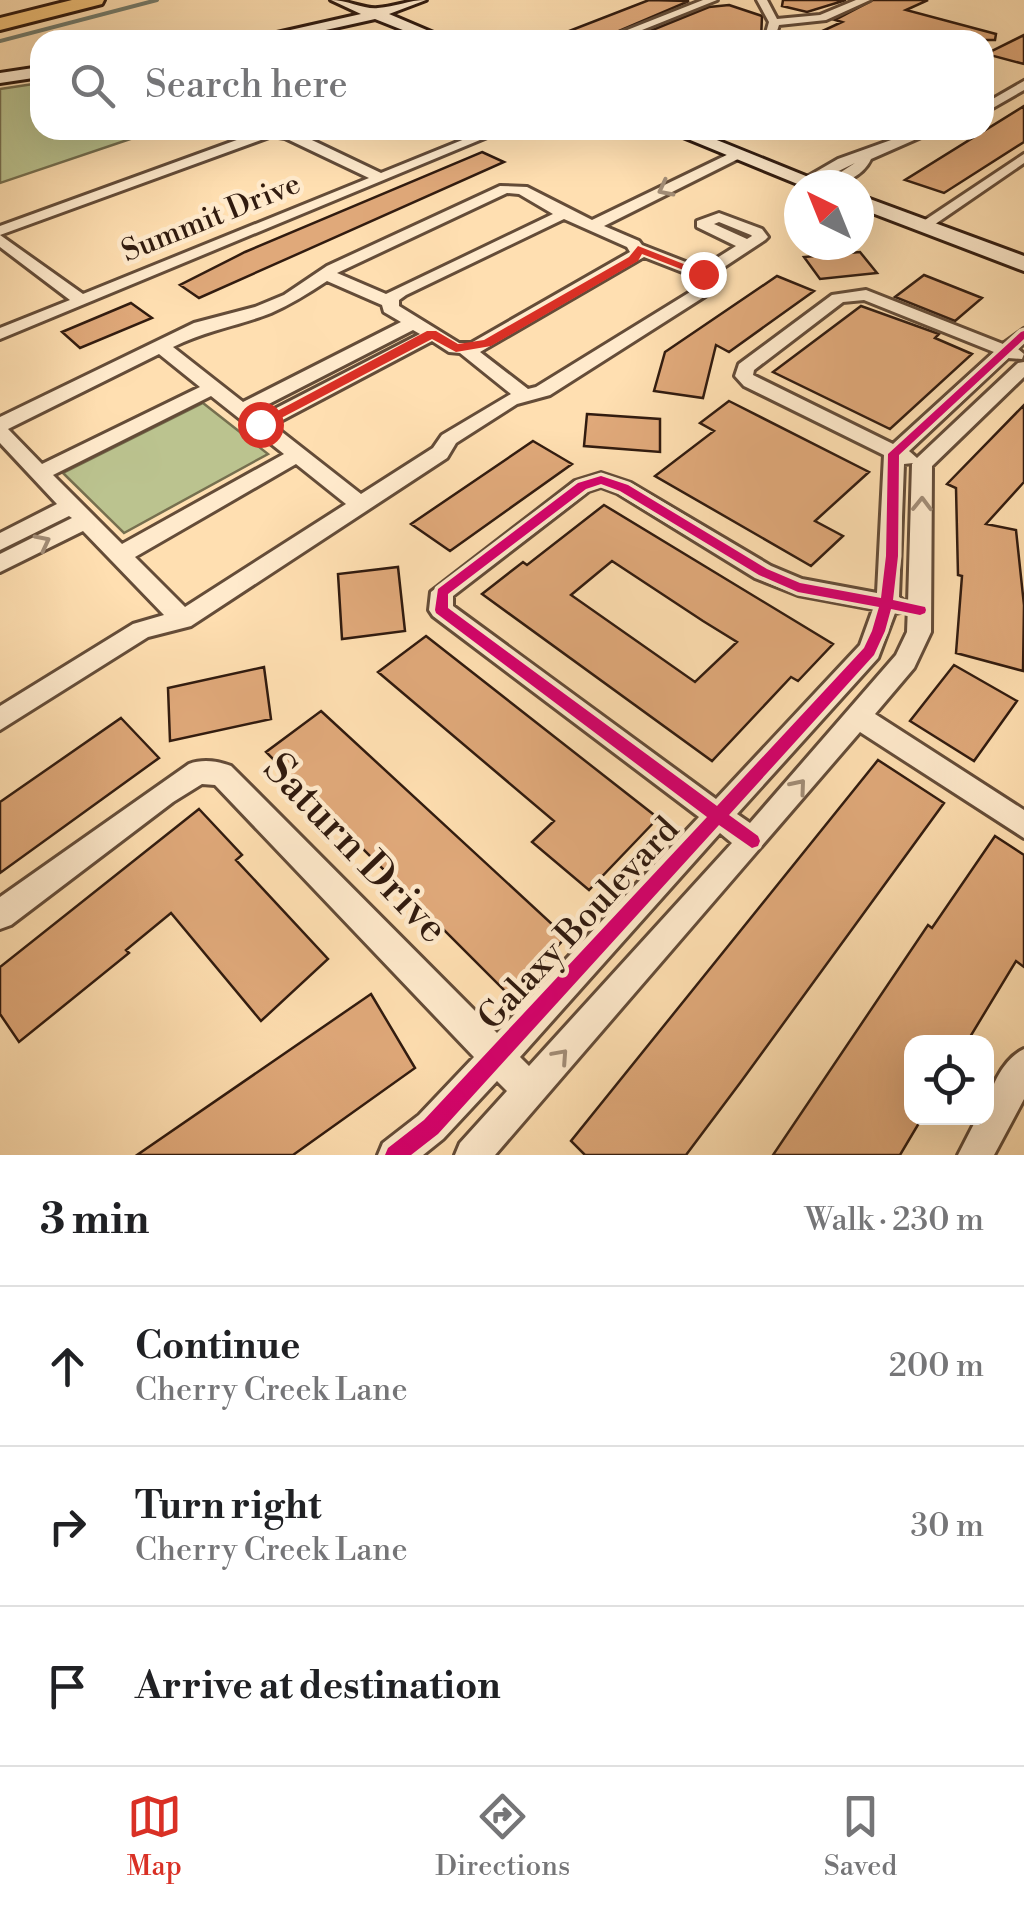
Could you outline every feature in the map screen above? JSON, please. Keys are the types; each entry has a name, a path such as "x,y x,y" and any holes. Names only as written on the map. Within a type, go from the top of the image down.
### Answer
{"highway":[{"path":"0,10 42,0"},
{"path":"0,24 95,0"}],"main road":[{"path":"338,0 416,30"},
{"path":"304,30 378,15 419,0"},
{"path":"0,78 30,74"},
{"path":"701,140 784,172"},
{"path":"874,207 1024,264"}],"street":[{"path":"632,30 712,0"},
{"path":"762,0 774,22 772,30"},
{"path":"774,22 822,18 865,0"},
{"path":"994,103 1024,85"},
{"path":"0,231 248,140"},
{"path":"301,140 382,178"},
{"name":"Summit Drive","path":"0,334 474,140"},
{"path":"831,170 843,162 906,140"},
{"path":"856,170 865,156"},
{"path":"594,225 745,157"},
{"path":"613,234 745,157"},
{"path":"922,226 1024,158"},
{"path":"0,719 142,630 182,620 440,453 449,440 510,400 543,391 700,292 713,278 638,249 522,190 504,189 325,274 309,288 262,311 216,321 160,346 0,429 182,620"},
{"path":"390,302 400,292 564,214"},
{"path":"0,240 82,300"},
{"path":"703,274 748,245"},
{"path":"466,349 487,344 634,259 638,249"},
{"path":"325,274 390,302 394,312 466,349 525,396"},
{"path":"854,294 866,295 1020,352 922,464 894,454 744,376 745,368 838,298 854,294"},
{"path":"243,410 414,323"},
{"path":"260,424 432,334"},
{"path":"160,346 361,505"},
{"path":"894,454 1020,352"},
{"path":"40,473 213,388"},
{"path":"120,555 296,454"},
{"name":"Galaxy Boulevard","path":"395,1155 431,1127 498,1056 869,651 879,635 887,603 894,454"},
{"name":"Galaxy Boulevard","path":"472,1155 752,841 914,646 920,610 922,464"},
{"path":"752,841 441,610 442,592 582,486 601,480 624,488 798,587 920,610"},
{"path":"0,542 79,512"},
{"path":"0,564 79,512"},
{"path":"857,716 1024,824"},
{"name":"Saturn Drive","path":"0,916 163,794 198,772 222,774 530,1091"},
{"path":"975,1155 1024,1066"}],"green space":[{"path":"30,84 30,140 127,140 0,183 0,89"},
{"path":"203,403 268,454 124,533 63,473"}],"building":[{"path":"649,0 689,1 621,30 572,30"},
{"path":"783,0 846,0 807,12 782,6"},
{"path":"873,0 928,0 906,10 981,30 825,30 842,22 835,20"},
{"path":"729,5 762,16 761,30 652,30 709,7"},
{"path":"1024,35 1024,64 994,56 994,50"},
{"path":"1024,106 1024,142 944,193 905,180 969,140 994,140 994,125"},
{"path":"482,152 504,162 199,298 180,285 245,252"},
{"path":"806,260 866,260 877,273 820,279"},
{"path":"924,275 982,298 955,321 895,297"},
{"path":"777,276 814,291 729,352 716,345 703,398 654,391 665,352"},
{"path":"131,303 152,318 80,348 62,332"},
{"path":"861,306 939,334 935,338 972,354 890,429 773,372"},
{"path":"729,401 869,472 815,521 843,536 811,566 655,476 714,431 700,423"},
{"path":"1024,405 1024,482 986,524 1016,530 1024,605 1023,671 956,653 962,576 958,575 956,488 947,484"},
{"path":"587,414 660,419 660,452 584,446"},
{"path":"533,441 572,464 450,551 411,524"},
{"path":"604,505 833,644 798,681 791,677 712,761 482,594 523,562 527,565","holes":["612,561 737,642 695,682 571,595"]},
{"path":"398,567 405,631 342,639 338,574"},
{"path":"426,636 658,818 589,890 532,842 554,821 378,672"},
{"path":"954,665 1017,701 974,761 910,721"},
{"path":"264,667 271,719 170,741 168,688"},
{"path":"321,711 566,937 510,996 266,752"},
{"path":"121,718 159,758 0,873 0,802"},
{"path":"878,760 944,803 740,1083 686,1155 585,1155 571,1141"},
{"path":"199,809 242,855 236,860 328,959 261,1021 171,913 126,950 129,953 19,1042 0,1014 0,967"},
{"path":"995,836 1024,855 1024,967 1016,961 971,1035 904,1035 904,1125 918,1125 900,1155 773,1155 928,925 932,928"},
{"path":"371,994 415,1068 293,1155 137,1155"}],"waterway":[{"path":"42,30 157,0"},
{"path":"0,41 30,33"}],"cycle path":[{"path":"395,1155 431,1127 498,1056 869,651 879,631 890,582 894,454 1024,334"},
{"path":"752,841 441,610 442,592 582,486 601,480 624,488 763,572 798,587 920,610"}],"route":[{"path":"260,424 432,334 456,348 487,344 634,259 638,249 703,274"}]}
